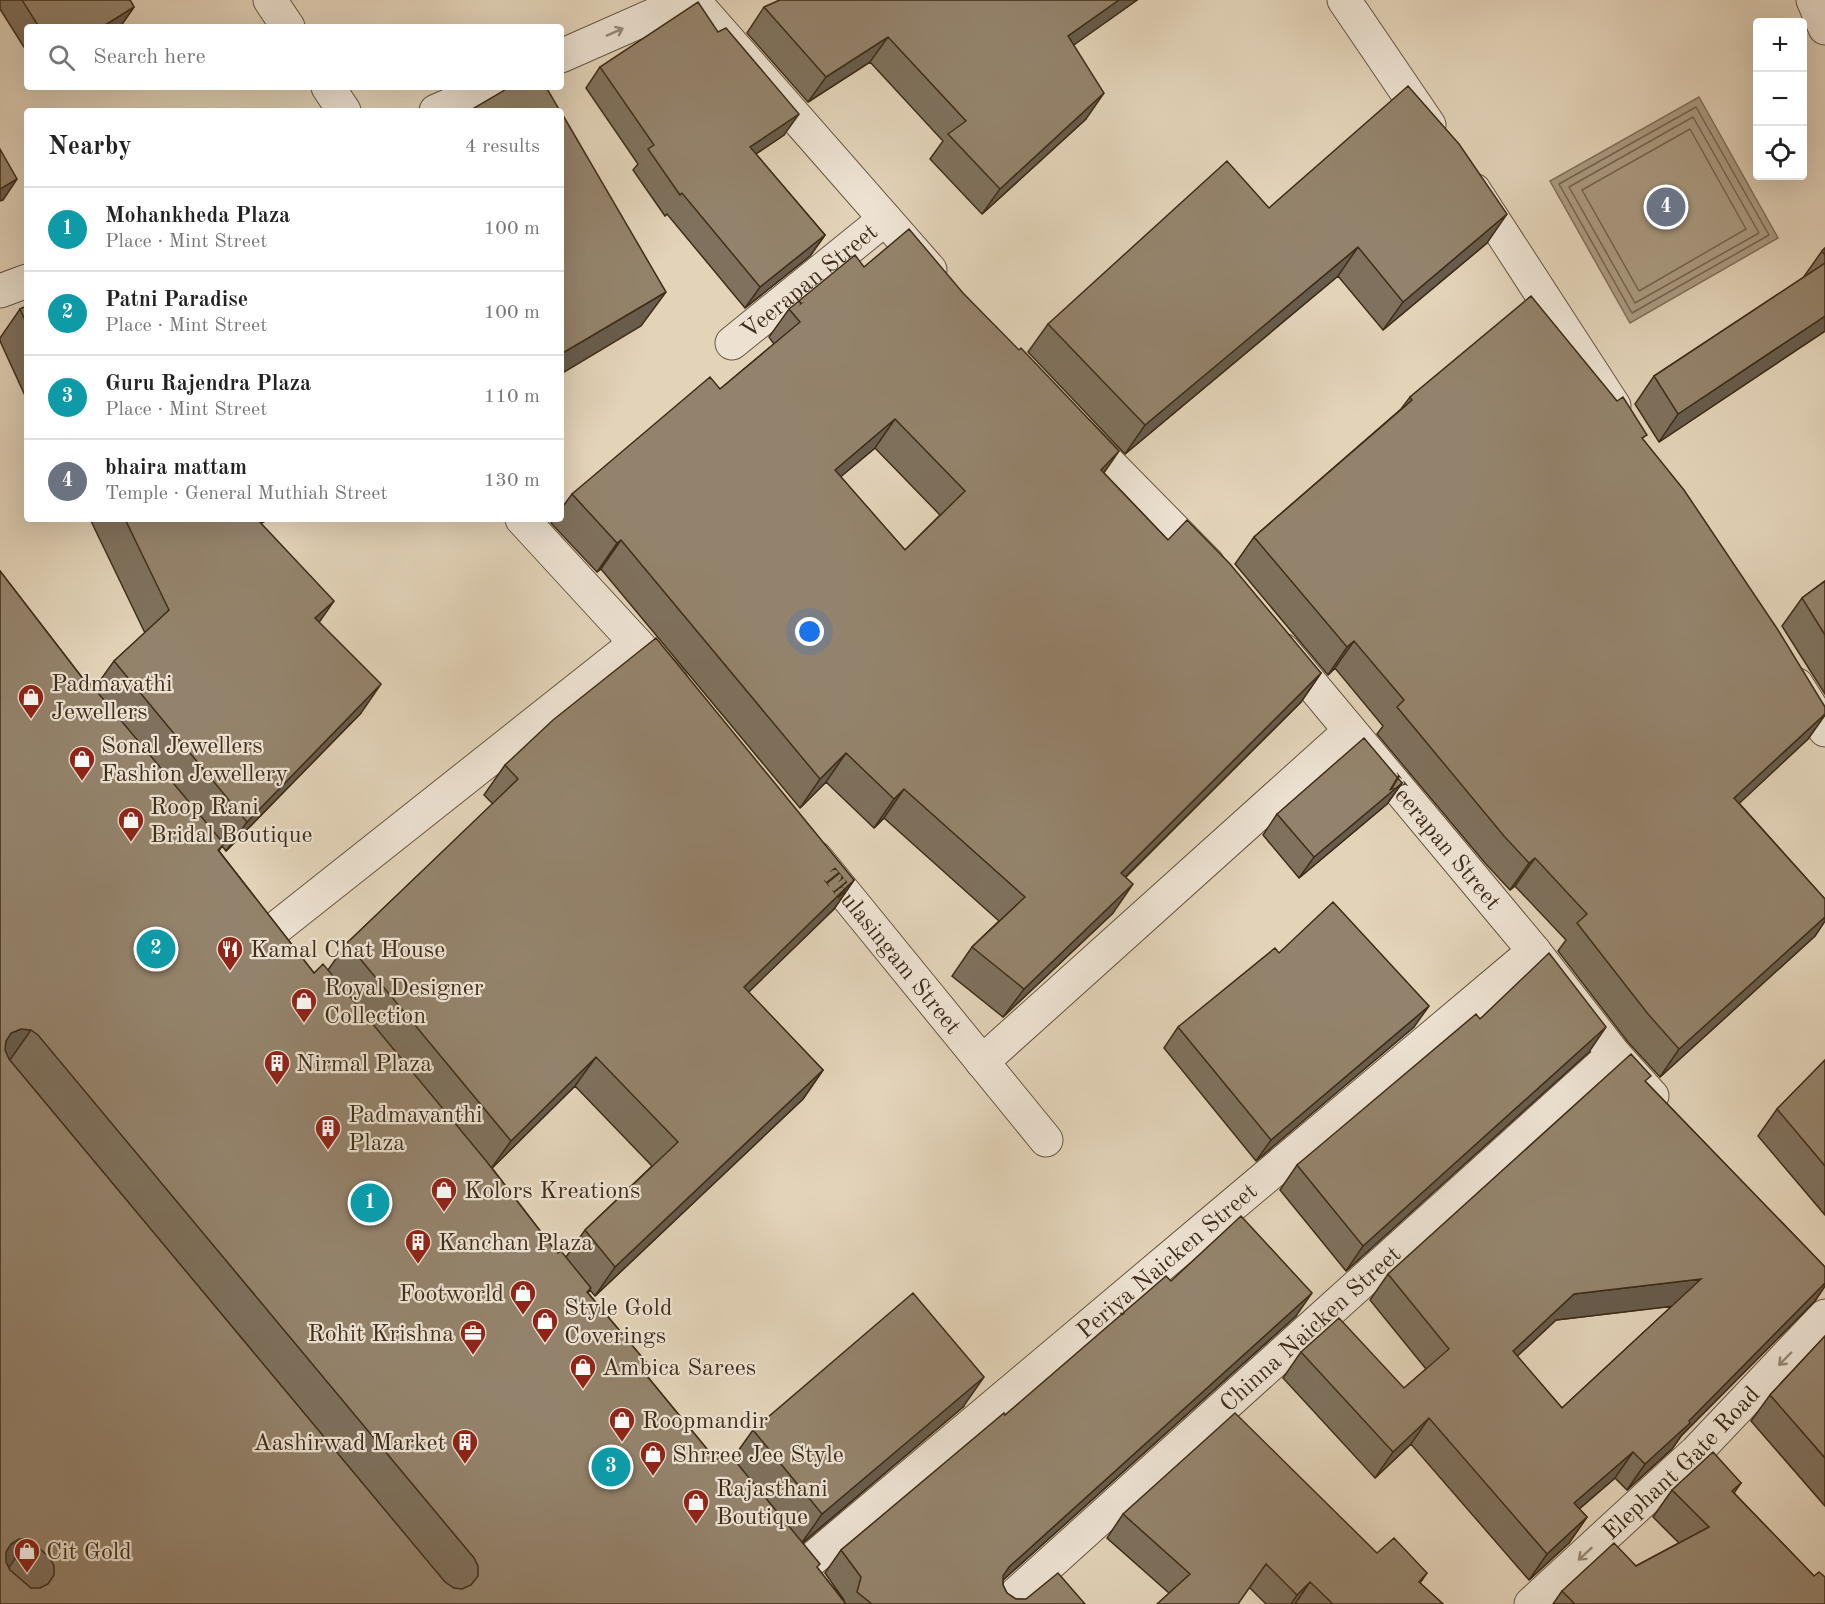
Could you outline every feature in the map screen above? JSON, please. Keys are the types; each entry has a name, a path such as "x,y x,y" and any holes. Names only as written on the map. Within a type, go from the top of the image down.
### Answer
{"street":[{"path":"270,0 286,24"},
{"path":"564,55 688,0"},
{"name":"Veerapan Street","path":"693,0 948,290"},
{"path":"1344,0 1515,251 1628,429"},
{"path":"1813,0 1825,28"},
{"path":"330,90 342,108"},
{"path":"443,108 484,90"},
{"name":"Veerapan Street","path":"732,343 885,219"},
{"path":"0,291 24,282"},
{"path":"1059,414 1232,589"},
{"path":"525,522 694,709"},
{"name":"Veerapan Street","path":"1262,624 1534,951 1614,1054 1669,1114"},
{"path":"248,906 278,943 636,643"},
{"path":"1779,656 1825,730"},
{"path":"982,1062 1350,731"},
{"name":"Thulasingam Street","path":"800,839 1046,1140"},
{"name":"Periya Naicken Street","path":"798,1571 1534,951"},
{"name":"Chinna Naicken Street","path":"1005,1604 1614,1054"},
{"name":"Elephant Gate Road","path":"1531,1604 1696,1452 1825,1316"},
{"path":"1696,1452 1719,1478"},
{"path":"775,1544 819,1596"}],"water":[{"path":"1699,97 1778,238 1630,323 1550,181"}],"building":[{"path":"22,0 130,0 134,7 107,24 37,24"},
{"path":"780,0 1119,0 1068,36 1104,93 1000,189 948,134 966,121 888,37 826,77 764,7"},
{"path":"698,2 718,32 726,28 799,114 750,147 825,235 760,287 682,193 680,195 648,149 654,145 600,67"},
{"path":"1408,86 1459,144 1507,214 1403,302 1358,247 1145,425 1048,324 1227,161 1269,208"},
{"path":"505,90 548,90 558,108 474,108"},
{"path":"564,117 666,292 564,352"},
{"path":"0,149 17,179 0,189"},
{"path":"909,229 963,293 1019,350 1021,348 1119,451 1101,470 1168,540 1187,520 1230,564 1321,673 1121,873 1133,884 1024,989 972,947 1025,897 904,789 894,799 846,753 820,779 621,540 617,543 572,494 710,377 720,389 800,322 789,309 855,255 864,267","holes":["895,419 965,491 905,550 835,470"]},
{"path":"1825,263 1825,316 1678,414 1654,376"},
{"path":"1531,296 1617,401 1623,397 1647,435 1642,438 1684,490 1778,630 1825,707 1825,714 1734,798 1825,899 1825,917 1679,1049 1648,1014 1577,923 1587,914 1535,858 1529,863 1504,836 1397,707 1404,700 1354,641 1347,647 1254,537 1412,400 1410,397"},
{"path":"126,522 260,522 334,601 315,618 381,684 247,822 114,661 169,610"},
{"path":"0,571 87,684 89,682 224,844 218,850 314,973 323,964 487,1162 551,1245 558,1253 561,1251 591,1288 587,1292 652,1369 646,1375 716,1460 727,1451 820,1564 817,1567 846,1604 0,1604","holes":["21,1029 31,1030 38,1035 474,1558 478,1566 478,1576 471,1585 462,1589 454,1588 445,1582 9,1059 5,1050 6,1041 11,1033","19,1539 29,1539 50,1558 54,1566 54,1575 48,1584 40,1588 31,1588 10,1570 6,1562 6,1552 11,1544"]},
{"path":"1825,581 1825,635 1802,598"},
{"path":"656,638 854,880 744,987 823,1070 615,1267 585,1230 678,1142 596,1057 511,1141 347,943 518,779 505,765 553,720"},
{"path":"1364,738 1402,783 1314,857 1277,814"},
{"path":"1333,902 1429,1006 1271,1140 1178,1027 1275,948 1279,953"},
{"path":"1549,953 1606,1027 1363,1246 1297,1165 1476,1014 1480,1019"},
{"path":"1631,1054 1651,1076 1645,1081 1825,1267 1825,1283 1689,1421 1690,1423 1645,1464 1633,1452 1574,1503 1587,1517 1547,1554 1429,1418 1393,1452 1301,1352 1339,1318 1404,1388 1449,1349 1388,1274","holes":["1701,1279 1562,1408 1513,1351 1574,1294"]},
{"path":"1825,1060 1825,1166 1777,1109"},
{"path":"1241,1216 1312,1293 1009,1567 1003,1576 1003,1585 1007,1593 1016,1599 1026,1599 1058,1573 1085,1604 872,1604 857,1592 861,1577 841,1550 1004,1413 1005,1415 1166,1276 1171,1281"},
{"path":"913,1293 984,1377 822,1514 753,1430"},
{"path":"1825,1336 1825,1458 1770,1395"},
{"path":"1235,1413 1377,1553 1394,1538 1427,1573 1419,1582 1443,1604 1333,1604 1310,1582 1297,1595 1266,1564 1238,1604 1157,1604 1190,1574 1123,1514"},
{"path":"1713,1452 1741,1483 1732,1491 1814,1576 1819,1572 1825,1577 1825,1604 1575,1604 1562,1591 1614,1543 1636,1566 1709,1527 1672,1490"}],"place":[{"name":"bhaira mattam","path":"1666,207"},
{"name":"Padmavathi Jewellers","path":"31,720"},
{"name":"Sonal Jewellers Fashion Jewellery","path":"82,782"},
{"name":"Roop Rani Bridal Boutique","path":"131,843"},
{"name":"Patni Paradise","path":"156,949"},
{"name":"Kamal Chat House","path":"230,972"},
{"name":"Royal Designer Collection","path":"304,1024"},
{"name":"Nirmal Plaza","path":"277,1086"},
{"name":"Padmavanthi Plaza","path":"328,1151"},
{"name":"Mohankheda Plaza","path":"370,1203"},
{"name":"Kolors Kreations","path":"444,1213"},
{"name":"Kanchan Plaza","path":"418,1265"},
{"name":"Footworld","path":"523,1316"},
{"name":"Style Gold Coverings","path":"545,1344"},
{"name":"Rohit Krishna","path":"473,1356"},
{"name":"Ambica Sarees","path":"583,1390"},
{"name":"Roopmandir","path":"622,1443"},
{"name":"Aashirwad Market","path":"465,1465"},
{"name":"Guru Rajendra Plaza","path":"611,1467"},
{"name":"Shrree Jee Style","path":"653,1477"},
{"name":"Rajasthani Boutique","path":"696,1525"},
{"name":"Cit Gold","path":"27,1574"}]}
